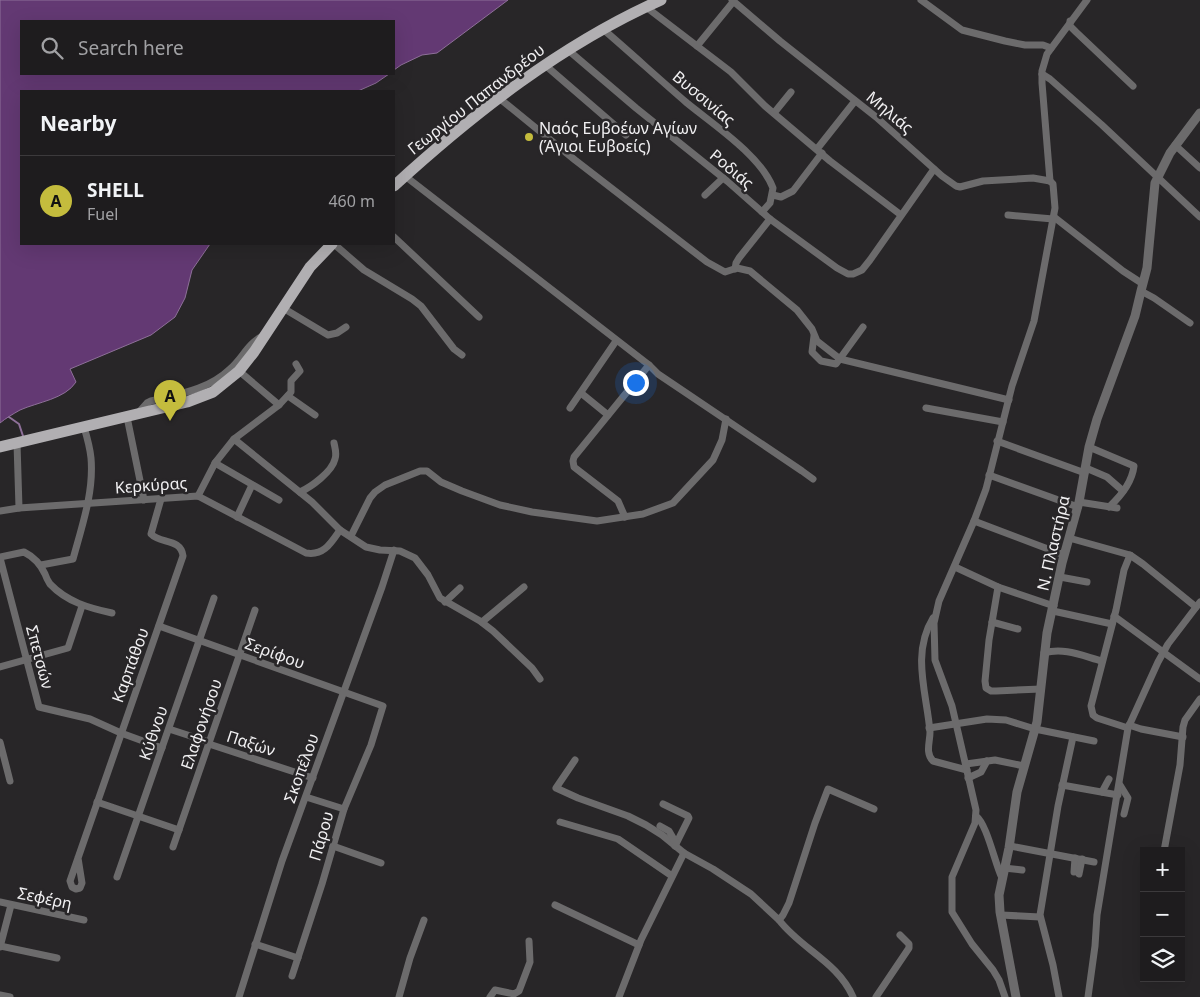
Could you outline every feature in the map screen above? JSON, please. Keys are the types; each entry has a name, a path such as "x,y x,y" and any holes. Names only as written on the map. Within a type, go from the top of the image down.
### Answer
{"main road":[{"name":"Γεωργίου Παπανδρέου","path":"395,185 499,98 545,65 568,50 661,0"},
{"path":"0,447 201,397 222,385 239,371 266,335 310,268 332,245"}],"street":[{"path":"921,0 962,30 1012,43 1043,45 1051,48"},
{"path":"1024,766 1004,761 987,761 966,767 938,763 930,758 928,753 929,728 921,663 926,632 974,522 989,475 1020,361 1034,321 1054,218 1055,200 1053,184 1050,181 1042,74 1044,62 1051,48 1086,0"},
{"path":"697,46 733,1"},
{"name":"Μηλιάς","path":"733,1 952,184 960,187 983,181 1033,178 1050,181"},
{"path":"646,7 731,72 774,113 901,215 934,169"},
{"path":"1070,21 1070,26 1133,86"},
{"name":"Βυσσινίας","path":"604,30 686,102 746,151 770,180 773,195"},
{"name":"Ροδιάς","path":"568,50 636,108 724,178 770,219 843,272 853,274 862,270 901,215"},
{"path":"545,65 626,135"},
{"path":"1042,74 1102,125 1200,217"},
{"path":"774,113 791,92"},
{"path":"499,98 575,160 707,262 725,272 735,268 750,271 797,310 812,329 814,336 812,352 821,361 836,364 863,327"},
{"path":"762,212 773,195 781,197 793,191 855,101"},
{"name":"Ν. Πλαστήρα","path":"1016,997 999,895 1010,846 1017,792 1035,729 1042,689 1044,653 1064,555 1078,505 1089,447 1097,419 1135,316 1147,268 1152,206 1157,175 1175,146 1200,113"},
{"path":"1175,146 1200,168"},
{"path":"405,176 566,299 658,374 813,479"},
{"path":"705,195 724,178"},
{"path":"1008,215 1054,218 1123,271 1154,298 1190,322"},
{"path":"735,268 739,258 770,219"},
{"path":"395,238 479,317"},
{"path":"334,245 364,270 421,306 454,349 462,355"},
{"path":"283,308 328,335 337,333 346,327"},
{"path":"144,500 132,415 146,403 194,390 213,382 234,366 253,342 266,335"},
{"path":"814,336 840,359 1009,400"},
{"path":"570,408 616,341"},
{"path":"198,496 215,463 234,439 280,405 291,392 291,381 300,371 296,364"},
{"path":"625,517 618,501 574,467 573,461 574,457 649,365"},
{"path":"239,371 280,405"},
{"path":"581,393 608,415"},
{"path":"288,396 315,415"},
{"path":"926,408 1003,422"},
{"path":"351,536 370,498 375,492 385,485 420,471 427,471 440,482 500,505 597,521 643,514 673,503 713,460 722,440 726,420"},
{"path":"41,565 73,558 88,504 91,476 91,456 84,427"},
{"path":"234,439 300,492 340,530 366,547 394,550 415,558 445,602 482,622 526,662 540,679"},
{"path":"997,441 1107,477 1123,491"},
{"path":"17,443 19,508"},
{"path":"300,492 318,481 333,464 336,456 334,443"},
{"path":"1089,447 1134,466 1130,480 1123,491 1108,507"},
{"path":"215,463 279,500"},
{"path":"989,475 1078,505 1117,508"},
{"path":"237,517 252,484"},
{"name":"Κερκύρας","path":"0,511 19,508 198,496 310,554 327,548 340,530"},
{"name":"Καρπάθου","path":"78,858 183,556 182,551 174,543 154,537 151,534 162,498"},
{"path":"974,522 1064,555"},
{"path":"1069,538 1130,555 1198,604 1163,652 1129,726 1120,784 1128,802 1124,814"},
{"name":"Σκοπέλου","path":"239,997 282,861 394,550"},
{"path":"0,558 24,552 32,556 41,565 49,583 70,599 82,606 112,613"},
{"path":"1130,555 1124,570 1091,706 1093,715 1109,723 1183,737"},
{"name":"Σπετσών","path":"0,558 40,708 90,719 121,733"},
{"path":"955,566 1054,609 1113,620 1163,652 1200,679"},
{"path":"1060,576 1087,582"},
{"path":"482,622 524,586"},
{"path":"998,586 985,681 987,690 1042,689"},
{"path":"445,602 460,588"},
{"name":"Κύθνου","path":"117,877 214,598"},
{"path":"0,667 68,648 82,606"},
{"name":"Ελαφονήσου","path":"173,847 255,610"},
{"path":"935,615 935,660 946,686 957,724 976,816 975,823 952,877 952,912 981,956 993,970 1005,997"},
{"path":"992,622 1018,629"},
{"name":"Σερίφου","path":"158,626 383,706"},
{"path":"1044,653 1061,650 1102,661"},
{"path":"1165,847 1177,787 1185,720 1200,699"},
{"name":"Πάρου","path":"292,976 344,809 383,706"},
{"path":"929,728 987,720 1006,720 1035,729 1094,741"},
{"name":"Παξών","path":"169,729 313,778"},
{"path":"121,733 162,748"},
{"path":"1059,997 1054,965 1040,917 1062,785 1073,737"},
{"path":"0,742 10,781"},
{"path":"575,760 556,788 628,816 662,835 684,853 752,894 796,937 835,969 847,984 852,997"},
{"path":"968,778 981,772 987,761"},
{"path":"1102,792 1109,779"},
{"path":"1062,785 1125,796"},
{"path":"779,920 789,904 828,789 874,809"},
{"path":"1088,997 1098,906 1125,796"},
{"path":"306,797 344,809"},
{"path":"97,802 179,830"},
{"path":"663,804 689,818 676,845"},
{"path":"976,816 980,818 985,828 1002,878"},
{"path":"560,822 618,840 672,876"},
{"path":"660,826 669,831 676,845"},
{"path":"333,846 381,863"},
{"path":"1010,846 1051,852 1094,862"},
{"path":"620,997 639,945 684,853"},
{"path":"1076,873 1079,858"},
{"path":"1004,868 1022,870"},
{"name":"Σεφέρη","path":"0,902 84,920"},
{"path":"11,904 0,946 57,958"},
{"path":"556,905 639,945"},
{"path":"1001,915 1040,917"},
{"path":"399,997 410,958 424,920"},
{"path":"876,997 909,948 900,935"},
{"path":"490,997 492,992 497,989 514,994 519,991 530,962 529,940"},
{"path":"255,944 298,958"},
{"path":"0,995 10,997"}],"shaded area":[{"path":"0,0 508,0 437,53 422,55 395,69 395,20 20,20 20,75 388,75 360,90 20,90 20,245 209,245 192,270 185,298 175,317 151,335 70,369 76,382 71,388 58,396 20,410 0,423"}],"waterway":[{"path":"9,417 19,424 23,436"}],"place":[{"name":"Ναός Ευβοέων Αγίων (Άγιοι Ευβοείς)","path":"529,137"},
{"name":"SHELL","path":"170,421"}]}
